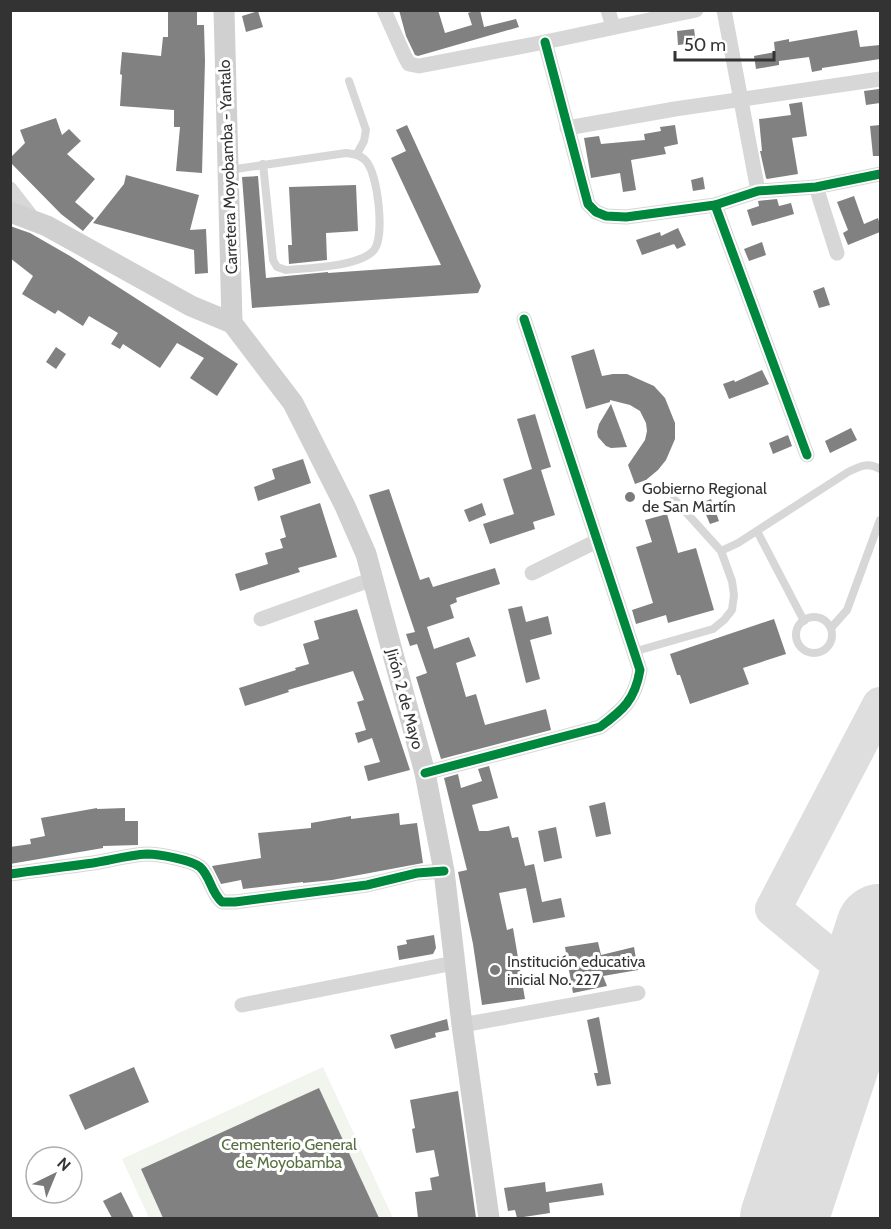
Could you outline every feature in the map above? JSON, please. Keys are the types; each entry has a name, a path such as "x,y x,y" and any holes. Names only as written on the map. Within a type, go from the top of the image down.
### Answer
{"main road":[{"name":"Carretera Moyobamba - Yantalo","path":"224,10 232,323"},
{"path":"10,212 47,226 191,306 232,323"},
{"name":"Jirón 2 de Mayo","path":"232,323 293,403 345,506 366,554 425,773 444,871 462,1025 489,1218"}],"street":[{"path":"384,10 409,64 419,66 696,10"},
{"path":"609,10 614,27"},
{"path":"724,10 758,191"},
{"path":"545,42 588,204 596,212 606,216 626,217 715,205 758,191 816,187 880,174"},
{"path":"567,128 675,109 880,79"},
{"path":"816,187 837,253"},
{"path":"10,189 34,220"},
{"path":"715,205 807,455"},
{"path":"425,773 600,727 618,713 632,697 637,684 640,670 524,319"},
{"path":"532,573 597,541"},
{"path":"261,618 373,579"},
{"path":"10,874 149,854 186,860 199,867 207,877 215,896 222,902 235,902 367,885 417,873 444,871"},
{"path":"242,1005 454,963"},
{"path":"462,1025 638,993"}],"lane":[{"path":"350,81 366,130 364,141 357,154"},
{"path":"228,170 263,164 346,153 357,154 366,160 372,169 378,197 379,240 373,250 361,258 343,264 286,270 277,267 273,260 263,164"},
{"path":"722,551 848,472 862,465 880,469"},
{"path":"633,652 713,629 732,610 734,596 732,581 722,551 674,499"},
{"path":"831,628 848,610 880,520"},
{"path":"757,531 804,621"},
{"path":"819,618 831,628 830,644 825,650 810,653 802,649 796,634 804,621 819,618"}],"green space":[{"name":"Cementerio General de Moyobamba","path":"323,1067 393,1218 149,1218 122,1159"}],"building":[{"path":"168,10 197,10 197,25 204,25 202,173 176,171 180,127 174,127 174,110 120,106 122,52 161,56 163,37 168,37"},
{"path":"399,10 438,10 445,33 472,25 468,13 477,10 480,10 484,27 516,19 519,27 418,56 415,55 406,36"},
{"path":"258,11 263,27 246,32 242,16"},
{"path":"694,29 696,43 678,45 677,31"},
{"path":"857,30 860,47 880,45 880,59 822,68 822,70 812,72 809,57 779,61 779,65 756,69 754,56 775,52 774,42 789,39 789,42"},
{"path":"879,89 880,103 866,105 864,91"},
{"path":"802,102 807,136 792,138 798,174 767,179 760,151 762,151 759,119 791,115 789,104"},
{"path":"56,118 62,135 69,129 81,141 67,154 95,179 75,202 94,218 83,231 61,214 10,162 10,158 25,143 20,130"},
{"path":"407,125 481,286 478,293 252,308 242,177 258,176 266,278 441,265 391,158 406,151 396,130"},
{"path":"675,125 678,144 664,147 666,154 631,160 636,190 623,192 620,173 591,178 584,138 599,136 601,144 645,140 644,134 661,131 660,127"},
{"path":"880,125 880,156 873,156 870,126"},
{"path":"126,175 199,195 190,230 206,229 208,273 195,274 194,250 93,223 124,184"},
{"path":"703,177 705,189 693,191 691,180"},
{"path":"356,185 358,231 326,233 327,260 289,264 288,245 292,245 289,187"},
{"path":"854,196 864,224 878,218 880,232 848,245 843,233 848,230 837,202"},
{"path":"777,199 779,206 791,203 794,214 752,226 747,210 759,206 758,201"},
{"path":"10,226 30,233 70,256 238,364 217,396 190,378 204,358 177,343 160,368 123,344 120,349 111,344 118,333 89,316 83,326 58,310 55,314 22,294 33,276 10,258"},
{"path":"678,228 686,245 677,249 674,244 642,255 636,240 660,232 661,236"},
{"path":"762,242 766,255 749,261 744,249"},
{"path":"824,287 830,305 819,308 813,291"},
{"path":"56,347 66,354 56,369 46,362"},
{"path":"594,349 602,376 627,374 654,386 665,398 675,423 675,439 666,460 646,480 635,484 628,465 645,440 646,423 640,411 630,405 610,400 610,402 586,409 571,356"},
{"path":"762,370 769,384 729,399 723,384 734,380 735,382"},
{"path":"611,404 627,447 611,448 598,437 599,424"},
{"path":"535,414 551,467 541,470 555,515 533,522 535,529 490,544 483,524 514,514 503,479 532,469 517,419"},
{"path":"851,428 857,440 830,453 825,441"},
{"path":"788,435 792,446 773,454 769,443"},
{"path":"303,459 311,483 258,501 254,487 275,479 272,469"},
{"path":"389,489 420,580 429,577 433,587 495,568 500,584 456,598 457,602 450,605 454,618 427,627 434,649 469,637 476,656 456,663 466,697 476,694 485,725 546,709 551,730 441,759 416,677 427,673 417,644 410,646 406,634 415,632 369,495"},
{"path":"711,499 719,521 710,524 701,503"},
{"path":"320,503 337,557 298,568 300,572 240,591 235,574 268,564 265,553 283,548 280,539 286,537 280,516"},
{"path":"482,503 486,515 469,522 464,510"},
{"path":"667,514 678,553 696,548 714,610 668,623 666,615 636,624 632,610 653,603 636,547 652,542 645,520"},
{"path":"522,606 526,622 548,616 552,634 530,640 540,679 526,683 508,609"},
{"path":"357,609 410,770 368,781 364,766 380,762 372,738 358,743 355,733 366,730 357,702 364,700 353,671 288,690 289,692 245,706 239,688 309,664 303,644 319,639 314,621"},
{"path":"774,619 786,654 743,668 749,684 690,704 670,654"},
{"path":"489,766 498,798 472,805 479,831 509,826 512,838 518,837 525,866 534,864 542,902 561,898 565,917 533,923 526,888 499,893 507,930 513,928 525,999 482,1005 473,944 458,872 467,870 444,778 458,774 461,788 482,781 478,769"},
{"path":"605,802 611,834 596,837 589,806"},
{"path":"97,808 125,808 125,821 138,821 138,845 103,846 103,848 10,864 10,847 31,844 30,839 45,836 41,818"},
{"path":"399,813 400,825 417,823 423,863 332,880 243,889 241,880 221,884 212,866 261,858 258,833 311,828 311,823 351,816 351,819"},
{"path":"556,827 562,858 544,862 538,831"},
{"path":"434,935 436,948 433,954 399,960 397,946 407,944 406,940"},
{"path":"598,942 601,955 634,947 638,970 603,976 607,986 573,993 565,947"},
{"path":"599,1017 611,1084 597,1086 594,1073 598,1073 587,1020"},
{"path":"447,1019 449,1030 435,1033 436,1037 395,1049 390,1035"},
{"path":"134,1067 149,1102 85,1130 69,1095"},
{"name":"Cementerio General de Moyobamba","path":"319,1088 379,1218 163,1218 141,1169"},
{"path":"458,1091 476,1218 418,1218 415,1192 432,1190 430,1178 439,1176 434,1150 416,1153 412,1129 415,1128 410,1100"},
{"path":"545,1182 546,1192 602,1183 604,1195 549,1203 550,1213 517,1218 515,1210 508,1211 504,1188"},
{"path":"121,1192 134,1218 112,1218 103,1201"}],"taxiway":[{"path":"862,983 773,909 880,705"}],"runway":[{"path":"784,1218 880,928"}],"cycle path":[{"path":"545,42 588,204 596,212 606,216 626,217 715,205 758,191 816,187 880,174"},
{"path":"715,205 807,455"},
{"path":"425,773 600,727 627,703 638,680 640,670 524,319"},
{"path":"10,874 134,855 159,855 196,864 204,871 222,902 235,902 367,885 417,873 444,871"}],"place":[{"name":"Gobierno Regional de San Martín","path":"630,497"},
{"name":"Institución educativa inicial No. 227","path":"495,970"}]}
